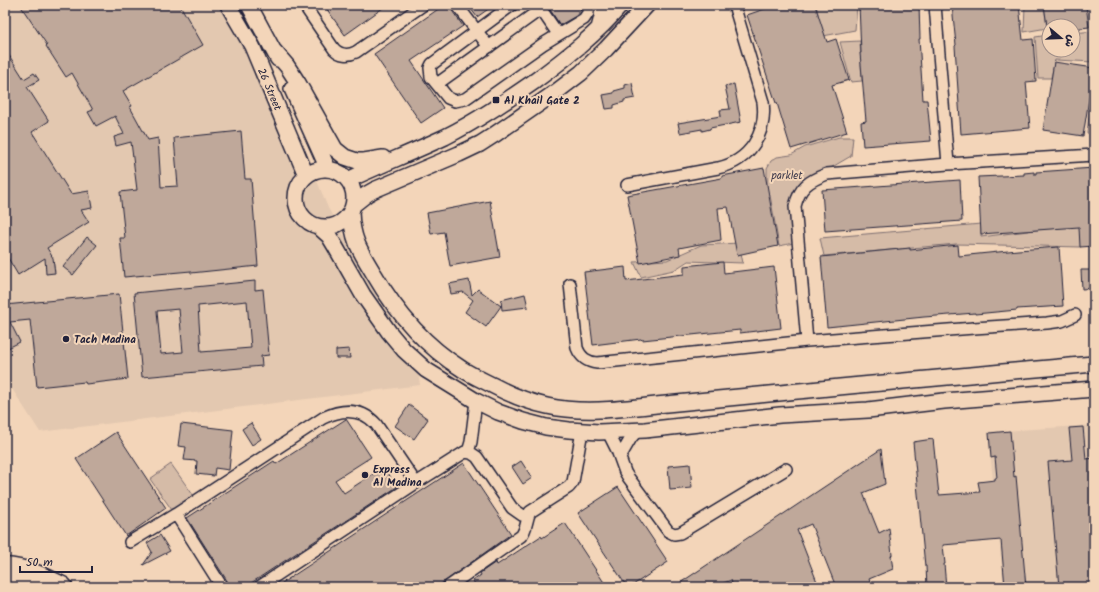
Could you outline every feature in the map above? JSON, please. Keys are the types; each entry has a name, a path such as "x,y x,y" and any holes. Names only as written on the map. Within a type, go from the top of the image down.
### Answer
{"highway":[{"path":"5,568 21,570 34,574 62,587"},
{"path":"5,576 21,587"}],"street":[{"name":"26 Street","path":"228,5 252,46 306,175"},
{"name":"26 Street","path":"249,5 274,51 328,169"},
{"path":"304,5 334,49 339,53 347,55 356,52 423,5"},
{"path":"457,5 488,47"},
{"path":"512,5 432,64 430,72 431,77 451,100 458,101 465,99 558,34 584,19 588,13 589,5"},
{"path":"599,28 602,18 603,5"},
{"path":"647,5 606,49 580,73 556,92 480,144 366,194 352,208 346,218 341,223 334,226 319,227 310,224 303,218 298,210 296,200 297,191 300,182 306,175 317,170 328,169 339,172 348,180 352,188 354,197 352,208 352,227 354,237 361,252 384,290 418,333 439,353 463,370 502,391 530,402 546,406 581,410 636,407 1094,364"},
{"path":"627,185 723,167 740,159 753,146 762,128 763,102 734,5"},
{"path":"935,5 948,164"},
{"path":"348,180 444,137 499,106 562,60 599,28 618,6"},
{"path":"618,6 622,23 618,36"},
{"path":"437,84 539,7 558,34"},
{"path":"274,51 293,74 331,144 339,154 351,159 364,161 404,154"},
{"path":"807,341 795,206 802,189 809,182 827,174 948,164 1094,155"},
{"path":"319,227 329,236 336,246 363,295 376,315 404,350 426,370 476,401 498,412 546,427 608,432 638,430 780,415 868,410 944,401 1094,389"},
{"path":"570,284 578,352 584,359 593,363 807,341 1048,323 1062,321 1075,315"},
{"path":"468,452 476,401"},
{"path":"130,542 176,514 323,418 335,413 362,413 372,419 416,483"},
{"path":"620,457 631,438 638,430"},
{"path":"448,587 521,536 524,532 529,514 532,510 569,487 573,482 582,431"},
{"path":"608,432 628,477 668,531 674,534 680,533 786,469"},
{"path":"259,587 462,453 468,452 474,454 512,508 528,518"},
{"path":"176,514 222,587"}],"shaded area":[{"path":"5,5 239,5 256,30 328,208 416,359 420,385 40,432 5,378"},
{"path":"1094,425 1094,587 1004,587 988,432"}],"green space":[{"path":"816,5 857,5 855,30 823,36"},
{"path":"1025,5 1044,5 1046,18 1041,18 1041,29 1024,32"},
{"path":"1094,31 1094,62 1055,60 1051,78 1038,78 1035,37 1041,36 1041,58 1081,58 1081,32"},
{"path":"860,41 862,81 851,82 840,42"},
{"path":"1094,73 1094,134 1087,133"},
{"name":"parklet","path":"839,137 853,137 851,156 810,180 799,191 794,243 779,246 770,195 767,195 767,168 771,161 777,157 791,155 805,147"},
{"path":"981,224 981,237 1082,224 1081,247 956,244 824,256 820,238"},
{"path":"739,243 743,263 688,261 674,270 641,277 634,262 667,260 701,245"},
{"path":"171,464 193,495 172,510 150,479"}],"building":[{"path":"20,5 180,5 203,45 123,91 148,140 158,138 161,187 178,186 174,138 241,131 245,179 251,179 258,266 191,273 191,271 124,277 120,238 125,238 120,192 137,190 131,142 116,146 114,137 124,134 115,116 96,126 88,112 93,110 72,73 66,77 46,46 47,45"},
{"path":"324,5 387,5 345,35"},
{"path":"444,5 448,5 463,26 411,61 443,108 421,123 374,54"},
{"path":"468,5 494,5 477,17"},
{"path":"547,5 578,5 581,10 576,16 560,25"},
{"path":"776,5 815,5 827,42 836,39 849,80 832,85 847,132 791,149 747,15"},
{"path":"859,5 919,5 919,39 923,100 927,100 931,141 863,146 861,122 866,121 860,53"},
{"path":"952,5 1019,5 1023,40 1033,39 1036,81 1026,82 1030,128 961,134 956,45"},
{"path":"1044,5 1086,5 1089,27 1081,28 1081,18 1046,18"},
{"path":"5,49 24,79 34,73 39,80 27,87 49,121 32,132 71,194 89,191 92,208 81,210 89,222 47,248 53,258 55,273 46,274 45,258 18,275 5,253"},
{"path":"1054,62 1094,68 1083,136 1043,130"},
{"path":"632,83 635,98 624,100 624,102 614,105 614,108 606,109 603,95 614,93 614,91 625,88 625,85"},
{"path":"734,84 741,122 702,131 702,129 680,133 678,123 721,116 720,110 730,109 725,86"},
{"path":"764,168 778,246 737,255 728,207 718,208 721,240 679,248 680,255 640,263 627,195 722,178 722,176"},
{"path":"1094,168 1094,246 1080,247 1079,227 981,234 978,177 1024,175 1024,173 1034,172 1034,174 1036,174 1036,172"},
{"path":"960,180 962,221 825,231 822,190"},
{"path":"490,201 500,257 450,266 444,232 431,234 427,213"},
{"path":"87,237 97,245 73,275 63,267"},
{"path":"958,245 959,256 1059,247 1063,306 924,317 827,327 821,257"},
{"path":"723,262 724,273 774,267 781,328 740,333 740,330 593,345 584,272 625,267 626,281 684,274 684,266"},
{"path":"1081,270 1091,270 1093,288 1082,289"},
{"path":"469,280 472,295 478,289 501,306 486,327 465,312 473,300 463,292 451,294 449,284"},
{"path":"255,281 255,290 263,289 269,355 261,356 262,366 142,377 134,293","holes":["247,301 251,348 201,352 198,306","179,309 183,352 161,354 157,311"]},
{"path":"119,294 128,379 86,384 85,382 37,387 30,320 10,322 20,342 8,348 5,343 5,305"},
{"path":"525,294 528,307 502,310 501,300"},
{"path":"349,349 350,358 336,358 336,350"},
{"path":"409,405 428,419 414,439 395,426"},
{"path":"346,419 371,457 335,480 344,493 384,467 397,487 245,587 231,587 187,518 274,461 276,464"},
{"path":"251,423 261,439 252,445 242,429"},
{"path":"181,424 233,430 229,470 215,468 214,476 196,474 197,461 184,460 186,447 178,446"},
{"path":"1083,427 1086,459 1094,458 1094,587 1059,587 1048,462 1072,460 1069,428"},
{"path":"1010,431 1014,477 1016,476 1026,587 1005,587 1001,540 943,545 946,587 927,587 913,442 933,439 939,495 980,492 978,482 995,480 995,478 997,478 995,457 991,458 989,433"},
{"path":"116,432 166,508 126,536 76,459"},
{"path":"881,449 885,484 863,493 879,533 889,528 893,569 869,579 872,587 836,587 811,524 797,530 819,587 733,587 731,580 714,587 674,587"},
{"path":"521,461 532,478 523,484 512,467"},
{"path":"464,463 511,534 437,587 276,587"},
{"path":"690,464 692,488 670,490 668,466"},
{"path":"618,487 668,562 630,587 627,587 578,513"},
{"path":"565,523 607,587 477,587 473,581 481,575 480,573 496,562 497,565 541,536 542,538"},
{"path":"160,535 170,551 143,565 152,552 147,543"}],"place":[{"name":"Al Khail Gate 2","path":"496,100"},
{"name":"Tach Madina","path":"66,339"},
{"name":"Express Al Madina","path":"365,475"}]}
